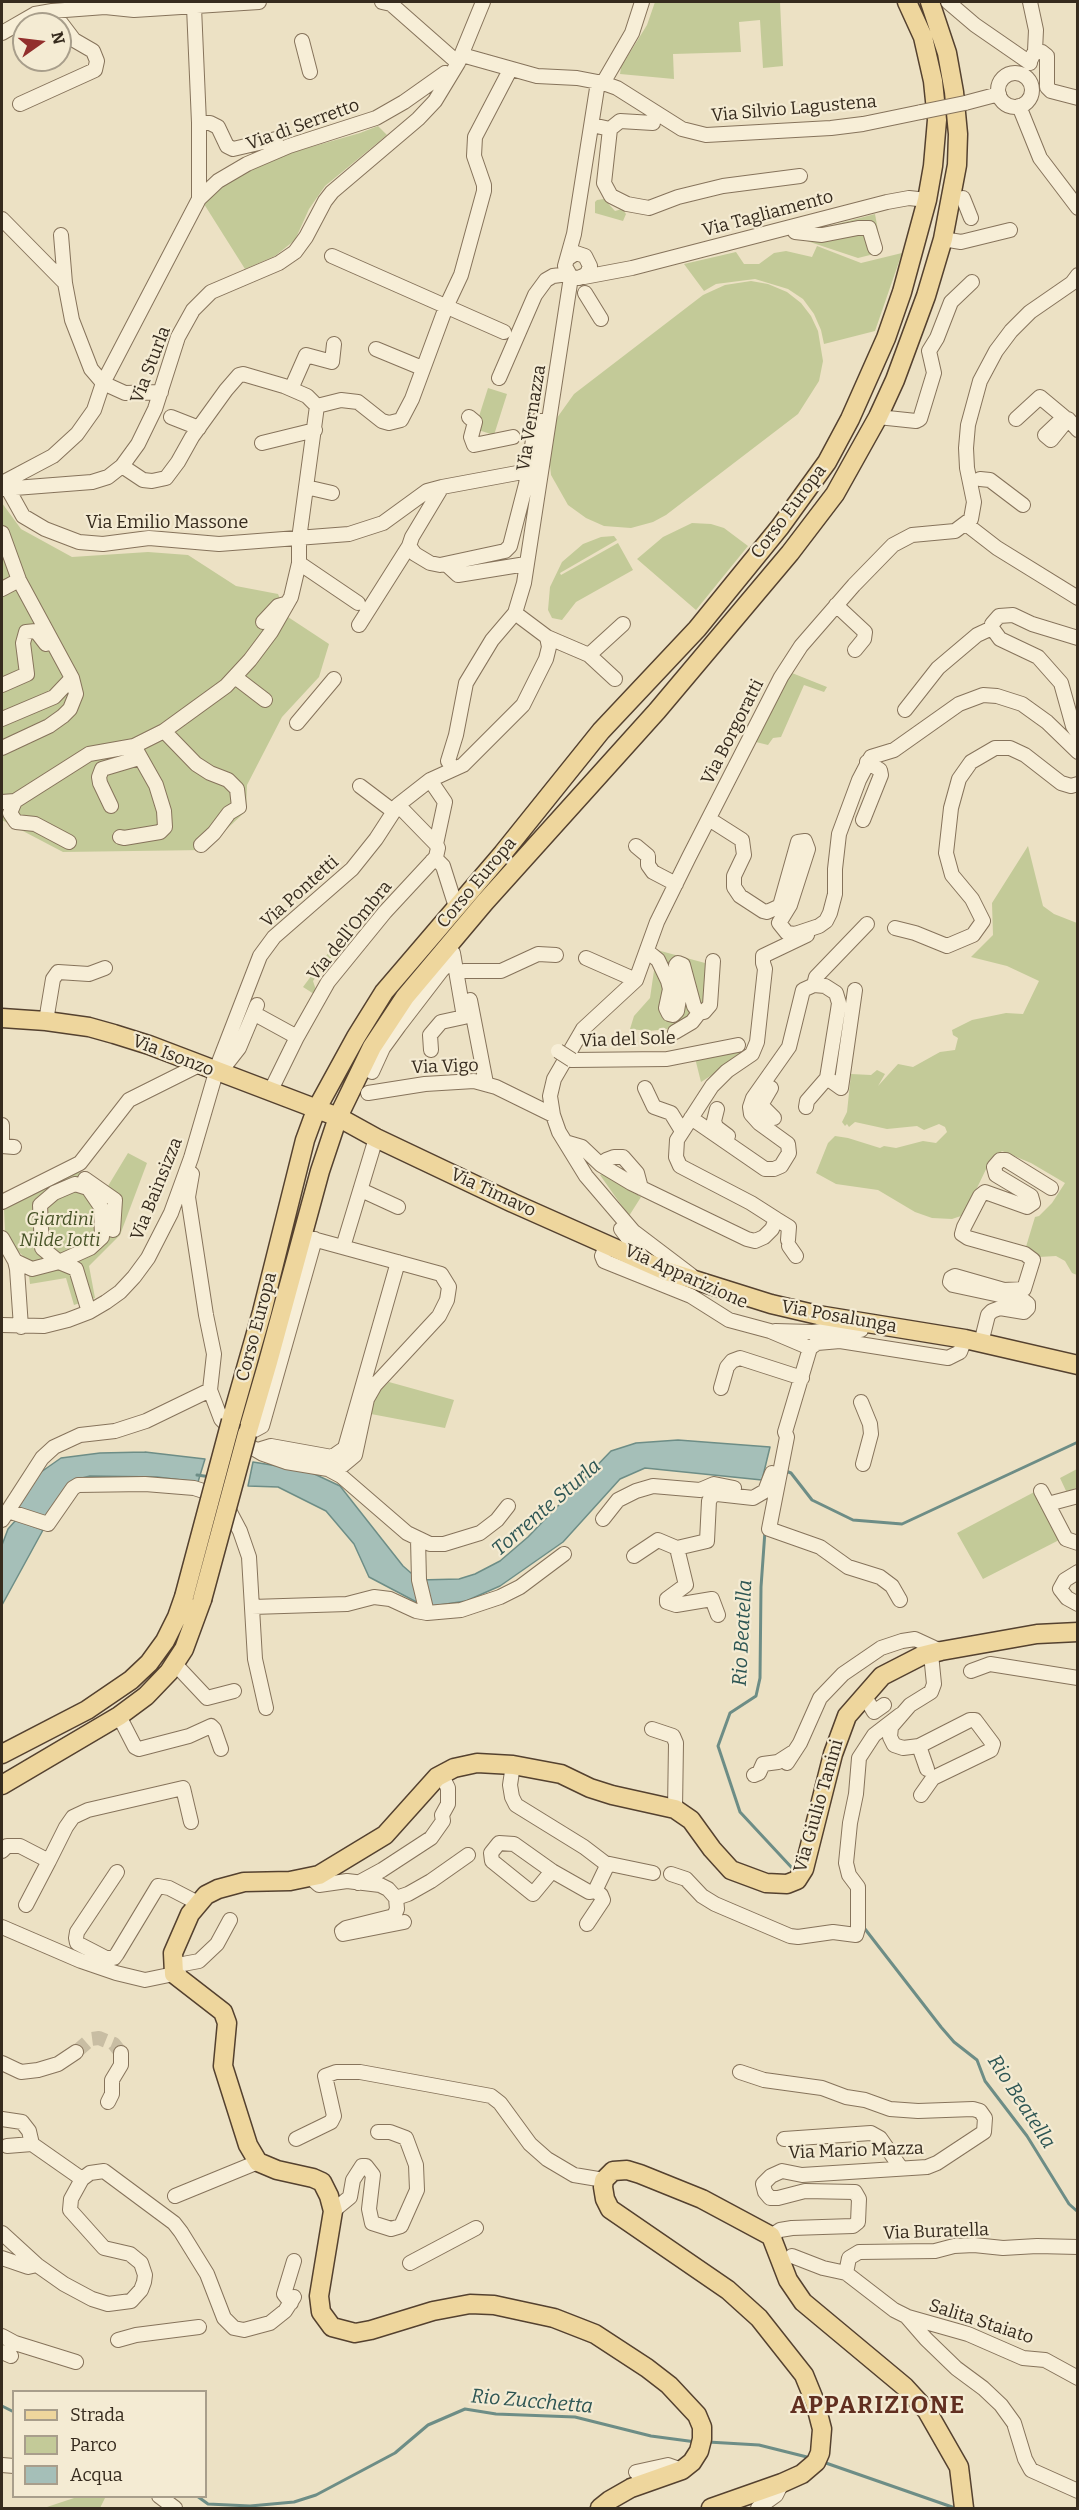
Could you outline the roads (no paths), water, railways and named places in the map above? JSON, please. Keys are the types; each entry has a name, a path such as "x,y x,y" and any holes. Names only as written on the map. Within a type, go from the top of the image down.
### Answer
{"main road":[{"name":"Corso Europa","path":"2,1754 87,1710 131,1680 149,1663 165,1641 184,1597 262,1312 305,1140 316,1110 339,1066 384,992 601,731 697,629 799,503 827,462 850,419 886,338 902,292 927,200 934,159 937,120 935,97 923,37 907,2"},
{"name":"Corso Europa","path":"2,1785 119,1716 146,1696 175,1664 190,1636 247,1434 308,1238 320,1171 338,1117 372,1047 405,997 458,957 537,843 657,711 790,553 835,494 878,417 910,343 943,239 956,176 958,134 947,53 930,2"},
{"name":"Via Isonzo","path":"2,1018 89,1027 338,1117"},
{"name":"Via Timavo","path":"338,1117 376,1138 609,1245"},
{"name":"Via Posalunga","path":"609,1245 641,1245 666,1271 771,1304 1077,1365"},
{"name":"Via Giulio Tanini","path":"198,1903 218,1889 244,1882 290,1881 312,1886 376,1842 437,1777 448,1771 477,1763 513,1765 561,1774 590,1788 612,1795 675,1803 731,1870 766,1883 788,1884 797,1880 804,1869 842,1727 847,1716 882,1676 900,1665 936,1652 1036,1634 1076,1633"},
{"path":"198,1903 173,1953 174,1974 223,2012 227,2023 223,2066 248,2145 258,2162 277,2170 297,2173 322,2182 333,2211 319,2296 321,2312 332,2326 355,2333 433,2311 470,2304 494,2305 554,2318 595,2334 669,2385 697,2415 702,2427 701,2444 692,2462 682,2470 631,2488 600,2508"},
{"path":"711,2508 802,2474 818,2458 822,2429 819,2417 804,2375 759,2318 728,2290 658,2240 615,2213 605,2199 604,2180 618,2170 640,2174 702,2199 771,2236 788,2280 803,2302 905,2387 927,2411 959,2467 964,2508"}],"street":[{"path":"2,33 36,14 52,11 105,7 134,10 259,2"},
{"path":"387,2 460,59"},
{"name":"Via Sturla","path":"4,487 92,482 108,477 122,466 138,444 161,392 178,338 193,310 211,292 279,263 295,252 332,192 428,110 440,95 460,59 483,2"},
{"path":"601,83 632,33 642,2"},
{"path":"948,2 975,25 1029,63"},
{"path":"1030,2 1036,30 1029,63 1032,92 1030,99 1019,106 1006,104 999,94 1000,81 1005,76 1018,73 1029,63 1042,52 1047,56 1047,87 1051,91 1077,98"},
{"path":"194,7 199,123 199,199"},
{"path":"20,104 95,70 97,61 93,51 74,40 52,11"},
{"path":"302,41 310,72"},
{"name":"Via Silvio Lagustena","path":"460,59 545,77 577,78 601,83 617,88 682,129 706,135 863,124 999,94"},
{"path":"316,406 341,400 358,402 382,421 389,423 401,420 412,399 446,307 461,275 484,191 474,156 475,137 510,70"},
{"name":"Via di Serretto","path":"4,487 53,456 72,440 94,410 103,383 199,199 218,181 247,164 289,146 358,125 404,102 445,73"},
{"name":"Via Vernazza","path":"500,378 535,295 546,280 552,276 574,276 589,270 578,257 574,234 601,83"},
{"path":"1019,106 1040,158 1077,208"},
{"path":"653,123 620,121 610,129 603,183 616,200 638,206 653,207 678,197 742,182 800,176"},
{"path":"199,123 210,123 218,127 227,146 233,149 276,139"},
{"path":"592,125 610,129"},
{"name":"Via Tagliamento","path":"574,276 619,271 887,202 909,198 927,200"},
{"path":"963,198 971,218"},
{"path":"867,213 875,248"},
{"path":"2,219 65,283"},
{"path":"795,232 822,235 869,228"},
{"path":"943,239 961,242 1010,233"},
{"path":"61,236 65,283 72,320 91,369 103,383 125,393 161,392"},
{"path":"332,256 504,332"},
{"path":"578,257 619,271"},
{"name":"Via Vernazza","path":"574,276 565,266 578,257"},
{"name":"Via Vernazza","path":"409,546 416,554 430,563 446,564 500,553 510,546 563,338 574,276"},
{"path":"1076,281 1036,308 1011,331 996,351 980,381 968,425 967,468 974,502 971,519 966,524 997,548 1077,598"},
{"path":"878,417 916,422 920,419 934,379 928,351 937,338 951,302 972,282"},
{"path":"585,293 601,319"},
{"path":"291,389 306,355 337,365 334,344"},
{"path":"376,350 422,368"},
{"path":"111,806 100,783 99,777 102,769 136,752 226,686 271,632 291,597 299,562 299,539 315,430 316,406 307,396 291,389 253,376 238,375 225,390 166,478 143,480 122,466"},
{"path":"1016,419 1040,397 1064,417 1045,435 1051,440 1068,419 1077,430"},
{"path":"467,415 475,422 471,437 474,446 513,437"},
{"path":"171,417 199,428"},
{"name":"Via Vernazza","path":"453,768 448,761 456,735 466,683 492,640 515,613 524,583 521,564 542,421"},
{"path":"262,443 315,430"},
{"name":"Via Vernazza","path":"442,486 528,471"},
{"path":"980,479 990,480 1023,505"},
{"path":"359,625 409,546 442,486"},
{"name":"Via Emilio Massone","path":"4,487 23,516 45,529 79,542 103,544 149,538 219,544 349,534 371,528 396,516 427,492 442,486"},
{"path":"306,487 332,493"},
{"name":"Via Borgoratti","path":"553,1115 551,1090 564,1059 590,1021 632,985 640,972 657,922 781,677 801,646 893,545 912,535 948,533 966,524"},
{"path":"2,533 19,580 72,678 76,694 70,709 49,726 2,748"},
{"path":"299,562 358,603"},
{"name":"Via Vernazza","path":"446,564 458,575 521,564"},
{"path":"2,589 19,580"},
{"path":"263,622 278,606 287,604"},
{"path":"836,605 865,632 864,639 855,650"},
{"path":"515,613 547,637 589,655 615,680"},
{"path":"1077,638 1032,624 1013,615 999,616 992,624 992,628 1000,639 1038,657 1061,683 1077,734"},
{"path":"589,655 623,624"},
{"path":"905,710 938,668 977,635 992,628"},
{"path":"2,685 27,674 23,643 26,632 36,631 49,649 57,649"},
{"name":"Via Pontetti","path":"218,1073 252,973 260,956 274,937 352,869 376,839 396,808 430,780 469,760 523,705 546,659 549,647 547,637"},
{"path":"235,676 265,700"},
{"path":"2,719 54,697 72,678"},
{"path":"297,723 334,680"},
{"path":"791,1247 789,1227 751,1203 680,1166 676,1157 677,1140 712,1086 727,1071 752,1054 757,1042 765,969 763,956 804,937 826,921 832,907 839,834 867,762 871,758 894,750 959,704 983,695 996,696 1022,704 1047,722 1077,752"},
{"path":"164,731 196,764 228,780 237,789 239,807 229,813 214,834 201,845"},
{"path":"895,928 915,933 947,946 973,935 982,921 972,899 952,875 946,853 951,807 959,779 971,762 995,748 1010,748 1025,755 1061,783 1071,786 1077,784"},
{"path":"69,842 35,824 16,822 10,813 8,801 89,754 136,752"},
{"path":"120,837 160,832 165,827 156,785 136,752"},
{"path":"863,820 881,775 880,770 867,762"},
{"name":"Via dell'Ombra","path":"270,1092 297,1037 336,970 437,853 436,844 445,802 430,780"},
{"path":"360,786 396,808 436,844"},
{"path":"710,819 742,840 744,855 734,876 734,887 740,896 763,911 780,906 798,842 805,841 808,849 790,905 779,923 787,933 795,934 819,926"},
{"path":"636,846 648,856 648,865 653,872 676,884"},
{"path":"432,861 438,861 443,866 456,907"},
{"path":"814,985 816,977 867,924"},
{"path":"647,951 658,960 668,981 670,989 666,1003 667,1011 673,1015 677,1011 680,993 675,969 678,963 683,964 694,1006 699,1013"},
{"path":"458,957 501,971 538,954 556,955"},
{"path":"431,1050 430,1035 441,1022 464,1017 458,957"},
{"path":"372,1072 399,1026 442,970 458,957"},
{"path":"458,957 486,1083"},
{"path":"586,958 629,977"},
{"path":"675,1032 692,1022 710,1005 713,961"},
{"path":"46,1021 53,979 58,972 89,974 105,968"},
{"path":"691,1118 761,1166 770,1170 781,1166 789,1153 788,1144 759,1123 751,1114 750,1107 753,1098 789,1047 803,990 814,985 831,989 839,1003 827,1078 807,1101 806,1107"},
{"path":"827,1078 841,1088 855,990"},
{"path":"774,1118 763,1109 761,1102 797,1052 805,1002 800,1001"},
{"path":"218,1073 239,1048 256,1009 297,1037"},
{"name":"Via del Sole","path":"558,1051 572,1060 667,1059 738,1045"},
{"path":"2,1202 71,1169 88,1154 129,1100 198,1065"},
{"name":"Via Bainsizza","path":"2,1325 44,1326 120,1292 148,1258 171,1212 218,1073"},
{"name":"Via Vigo","path":"368,1093 425,1084 486,1083 553,1115"},
{"path":"645,1088 654,1107 671,1113 682,1131"},
{"path":"717,1109 714,1121 716,1127 761,1158 761,1166"},
{"name":"Via Posalunga","path":"553,1115 565,1142 586,1176 620,1223 641,1245"},
{"path":"2,1125 2,1146 14,1146"},
{"path":"343,1247 376,1138"},
{"path":"565,1142 582,1147 601,1165 641,1188 747,1239 755,1241 764,1237 772,1229 776,1219"},
{"path":"606,1160 624,1157 637,1173 641,1188"},
{"path":"191,1158 192,1176 188,1197 214,1354 210,1390 220,1419 246,1443 263,1454 286,1462 328,1469 352,1484 417,1543 438,1545 480,1533 497,1520 508,1506"},
{"path":"900,1600 892,1586 880,1577 848,1567 828,1552 769,1528 769,1490 810,1348 817,1343 840,1341 900,1357 948,1358 960,1352 992,1311 1000,1308 1024,1312 1028,1304 1023,1300 953,1285 950,1282 955,1276 1004,1290 1024,1289 1033,1260 1024,1254 968,1238 962,1234 980,1196 985,1192 1027,1207 1033,1203 1031,1196 996,1175 994,1167 1000,1160 1006,1160 1052,1188"},
{"path":"71,1169 115,1200 113,1230"},
{"path":"15,1261 32,1269 59,1262 90,1248 102,1236 100,1207 88,1188 75,1184 54,1193 40,1206 42,1248 59,1262 76,1269 87,1307"},
{"path":"361,1190 398,1207"},
{"path":"609,1245 618,1241 620,1223"},
{"path":"2,1238 15,1261 21,1327"},
{"path":"308,1238 441,1274 445,1277 449,1290 439,1316 367,1399 355,1455 352,1484"},
{"name":"Via Apparizione","path":"609,1245 602,1256 604,1261 691,1296 721,1316 770,1331 810,1348"},
{"path":"258,1450 271,1446 332,1457 345,1449 399,1262"},
{"name":"Via Apparizione","path":"770,1331 812,1332 848,1328 968,1342"},
{"path":"721,1388 727,1367 732,1361 740,1358 802,1378"},
{"path":"210,1390 146,1421 115,1431 81,1435 54,1447 42,1458 8,1515 44,1524 51,1522 73,1488 78,1485 146,1484 194,1488 222,1497 240,1531 249,1557 255,1659 266,1708"},
{"path":"861,1402 872,1434 863,1464"},
{"path":"328,1469 343,1465 355,1455"},
{"path":"603,1520 618,1500 653,1486 700,1490 714,1484 769,1490"},
{"path":"634,1556 658,1540 677,1548 707,1541 709,1501 712,1496 717,1494 753,1498 769,1490"},
{"path":"1041,1491 1066,1539 1077,1543"},
{"path":"1048,1504 1077,1496"},
{"path":"417,1543 419,1580 426,1610"},
{"path":"677,1548 686,1585 667,1599 667,1602 669,1605 676,1605 712,1599 718,1615"},
{"path":"252,1607 347,1604 374,1597 390,1599 416,1611 462,1610 500,1597 540,1574 564,1554"},
{"path":"1077,1572 1065,1580 1060,1589 1067,1598 1077,1604"},
{"path":"671,1874 686,1879 702,1896 716,1904 798,1937 833,1932 856,1935 858,1887 849,1875 846,1863 849,1822 856,1794 859,1758 874,1735 910,1705 931,1692 934,1684 936,1652 915,1639 881,1648 831,1685 820,1698 800,1743 789,1758 763,1764 759,1773 754,1775"},
{"path":"175,1664 207,1698 234,1690"},
{"path":"971,1671 990,1664 1077,1678"},
{"path":"864,1695 874,1712 884,1705"},
{"path":"900,1715 891,1727 890,1737 894,1745 903,1748 919,1746 975,1719 993,1744 991,1750 933,1778 921,1795"},
{"path":"119,1716 135,1747 139,1749 189,1736 211,1726 220,1749"},
{"path":"611,1787 675,1803 675,1739 652,1729"},
{"path":"919,1746 927,1769"},
{"path":"513,1765 510,1785 516,1805 584,1847 604,1863 653,1873"},
{"name":"Via Giulio Tanini","path":"359,1882 382,1870 430,1838 442,1821 442,1815 448,1804 448,1788 445,1782"},
{"path":"26,1905 73,1817 88,1810 183,1788 191,1822"},
{"path":"2,1851 7,1846 20,1846 49,1861"},
{"path":"404,1922 343,1934 342,1931 394,1916 397,1909 396,1898 431,1881 468,1855"},
{"path":"595,1891 605,1873 604,1863"},
{"path":"552,1871 589,1892 595,1891 602,1895 603,1900 587,1924"},
{"path":"117,1872 75,1938 77,1942 106,1958 114,1958 117,1954 158,1886 169,1888 198,1903"},
{"name":"Via Giulio Tanini","path":"312,1886 359,1882 385,1887 396,1898"},
{"path":"2,1927 81,1961 145,1980 174,1974 183,1964 199,1961 217,1944 230,1920"},
{"path":"2,2063 21,2072 38,2070 58,2064 76,2052"},
{"path":"108,2102 112,2094 112,2080 121,2065 121,2053"},
{"path":"296,2139 331,2122 334,2116 325,2076 336,2072 360,2072 491,2096 500,2103 530,2144 546,2160 574,2175 604,2180"},
{"name":"Via Mario Mazza","path":"740,2072 764,2080 822,2088 890,2109 918,2111 973,2109 980,2111 985,2118 984,2132 937,2163 927,2167 802,2175 782,2172 771,2176 763,2184 770,2198 805,2191 855,2192 859,2199 858,2222 853,2226 792,2228 780,2230 771,2236"},
{"path":"2,2119 22,2122 29,2131 32,2144"},
{"path":"333,2211 350,2197 352,2180 362,2166 366,2166 373,2175 369,2209 372,2223 383,2228 397,2229 406,2219 417,2190 416,2165 406,2138 390,2132 378,2132"},
{"path":"784,2139 871,2133 880,2138 900,2168"},
{"path":"7,2146 32,2144 82,2179"},
{"path":"175,2196 258,2162"},
{"path":"2,2233 41,2268 92,2299 108,2304 131,2301 141,2290 144,2282 144,2267 130,2254 104,2248 70,2210 71,2199 82,2179 95,2171 108,2173 174,2223 189,2241 207,2274 224,2318 234,2328 244,2330 260,2327 279,2316 293,2300 284,2295 294,2261"},
{"path":"410,2263 476,2228"},
{"name":"Via Buratella","path":"846,2273 849,2258 860,2252 935,2251 966,2245 1003,2248 1077,2247"},
{"path":"792,2256 823,2268 846,2273 894,2310 906,2316 956,2368 1001,2405 1014,2423 1025,2459 1031,2470 1077,2491"},
{"path":"2,2258 41,2268"},
{"name":"Salita Staiato","path":"906,2316 968,2334 1023,2358 1045,2360 1058,2365 1077,2378"},
{"path":"118,2340 136,2335 199,2327"},
{"path":"2,2336 15,2343 76,2362"},
{"path":"636,2472 668,2465 682,2470"},
{"path":"758,2508 776,2495 782,2483"},
{"path":"162,2498 175,2508"}],"water":[{"path":"678,1440 770,1447 762,1480 645,1468 620,1479 563,1542 500,1586 466,1601 426,1607 369,1577 354,1544 326,1511 278,1487 248,1486 253,1462 308,1471 340,1486 403,1566 419,1580 459,1579 475,1574 500,1561 528,1537 611,1451 636,1443"},
{"path":"145,1452 205,1459 198,1482 157,1477 90,1476 78,1479 46,1519 20,1509 18,1505 28,1487 41,1472 61,1458 100,1453"},
{"path":"16,1520 43,1530 2,1605 2,1545 8,1529"}],"waterway":[{"name":"Torrente Sturla","path":"783,1470 791,1473 812,1500 853,1520 902,1524 1078,1442"},
{"name":"Torrente Sturla","path":"197,1475 211,1477"},
{"name":"Rio Beatella","path":"765,1531 761,1587 760,1678 756,1696 730,1713 718,1746 740,1812 793,1869"},
{"name":"Rio Beatella","path":"865,1929 941,2027 954,2042 977,2060 985,2081 1027,2136 1069,2204 1078,2212"},
{"path":"2,2406 12,2411"},
{"name":"Rio Zucchetta","path":"200,2498 208,2504 250,2506 294,2502 316,2495 395,2453 428,2425 465,2409 496,2414 575,2417 651,2436 696,2442"},
{"path":"708,2442 759,2445 811,2458"},
{"path":"823,2462 955,2508"}],"tunnel":[{"path":"76,2052 91,2039 99,2038 114,2044 121,2053"}],"district":[{"name":"APPARIZIONE","path":"878,2406"}],"park label":[{"name":"Giardini Nilde Iotti","path":"60,1230"}]}
